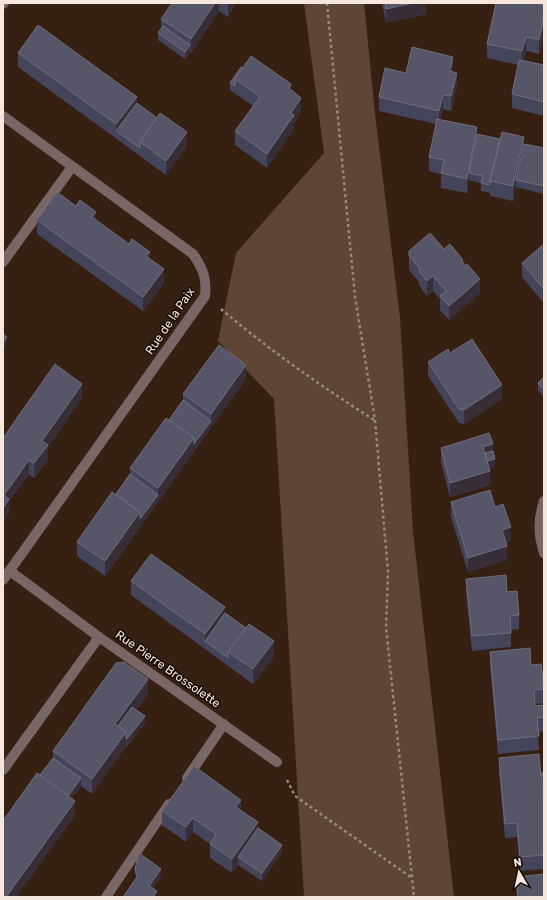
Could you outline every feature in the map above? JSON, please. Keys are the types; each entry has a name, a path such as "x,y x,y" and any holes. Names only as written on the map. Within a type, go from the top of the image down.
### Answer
{"street":[{"name":"Rue de la Paix","path":"3,116 193,254 200,266 206,282 205,296 3,580"},
{"path":"3,262 72,167"},
{"path":"544,501 539,516 538,531 544,552"},
{"path":"10,571 99,637"},
{"name":"Rue Pierre Brossolette","path":"5,764 99,637 278,762"},
{"path":"106,897 224,724"}],"path":[{"path":"327,3 356,297 375,420 388,572 386,627 414,897"},
{"path":"205,296 252,334 325,388 375,420"},
{"path":"278,762 295,796 412,878"}],"shaded area":[{"path":"304,3 364,3 375,114 400,318 413,532 454,897 304,897 274,399 218,341 236,253 324,153"}],"building":[{"path":"172,3 215,3 191,39 161,19"},
{"path":"385,3 413,3 386,9"},
{"path":"496,3 535,3 544,5 544,18 539,40 526,37 522,51 487,44"},
{"path":"38,25 137,97 116,124 18,53"},
{"path":"163,26 190,45 185,52 158,33"},
{"path":"412,47 453,57 450,71 457,73 451,96 443,95 439,111 379,97 385,68 406,73"},
{"path":"251,56 291,84 289,88 301,98 291,113 294,115 267,154 235,131 260,97 235,79"},
{"path":"519,60 544,65 544,102 512,94"},
{"path":"241,67 243,68 235,79 235,86 230,83"},
{"path":"137,103 157,118 140,142 140,148 116,131"},
{"path":"160,113 187,132 166,161 140,142"},
{"path":"437,119 477,127 467,179 441,173 444,160 429,157"},
{"path":"502,132 524,137 513,186 490,181"},
{"path":"477,134 500,139 490,185 481,183 483,176 469,173"},
{"path":"524,144 544,148 544,186 516,180"},
{"path":"57,192 76,206 80,200 96,212 92,217 129,244 132,239 150,252 146,256 164,269 143,297 37,220"},
{"path":"430,233 444,249 450,244 466,266 467,264 480,279 449,306 440,296 446,291 433,276 427,281 419,271 420,269 409,256 409,251"},
{"path":"544,244 544,287 543,288 522,263"},
{"path":"3,334 7,337 3,342"},
{"path":"472,339 502,385 464,410 459,409 428,362 448,349 450,353"},
{"path":"219,345 246,365 211,414 183,394"},
{"path":"55,364 82,384 42,441 48,445 34,463 29,460 4,495 9,499 3,508 3,438"},
{"path":"544,377 544,390 538,383"},
{"path":"183,400 211,421 194,444 194,438 169,420"},
{"path":"166,418 194,438 158,488 130,468"},
{"path":"489,433 493,444 483,447 490,471 450,483 441,448"},
{"path":"493,451 495,459 487,461 485,453"},
{"path":"130,474 158,495 140,519 140,512 116,494"},
{"path":"490,490 495,507 503,504 511,527 502,530 507,546 468,558 451,502"},
{"path":"112,492 140,512 105,561 77,542"},
{"path":"151,554 225,607 205,634 131,581"},
{"path":"506,575 507,592 517,591 519,615 510,616 511,633 472,636 466,579"},
{"path":"225,613 246,628 228,652 228,658 205,641"},
{"path":"249,624 274,641 253,669 228,652"},
{"path":"530,648 531,665 541,664 544,689 534,690 535,706 544,705 544,717 537,718 539,736 498,740 490,652"},
{"path":"124,662 148,679 115,724 126,732 92,779 53,751 116,663"},
{"path":"132,707 145,716 127,739 126,732 118,726"},
{"path":"539,754 541,776 544,775 544,855 520,857 517,823 505,824 499,758"},
{"path":"53,758 81,778 68,796 40,775"},
{"path":"194,766 241,800 236,807 258,822 232,859 210,844 216,834 193,818 186,827 162,811"},
{"path":"37,773 75,801 6,897 3,897 3,821"},
{"path":"258,828 282,845 262,873 238,857"},
{"path":"139,853 161,869 149,886 157,891 153,897 123,897 137,877 135,869"},
{"path":"544,874 544,897 518,897 516,877"}]}
